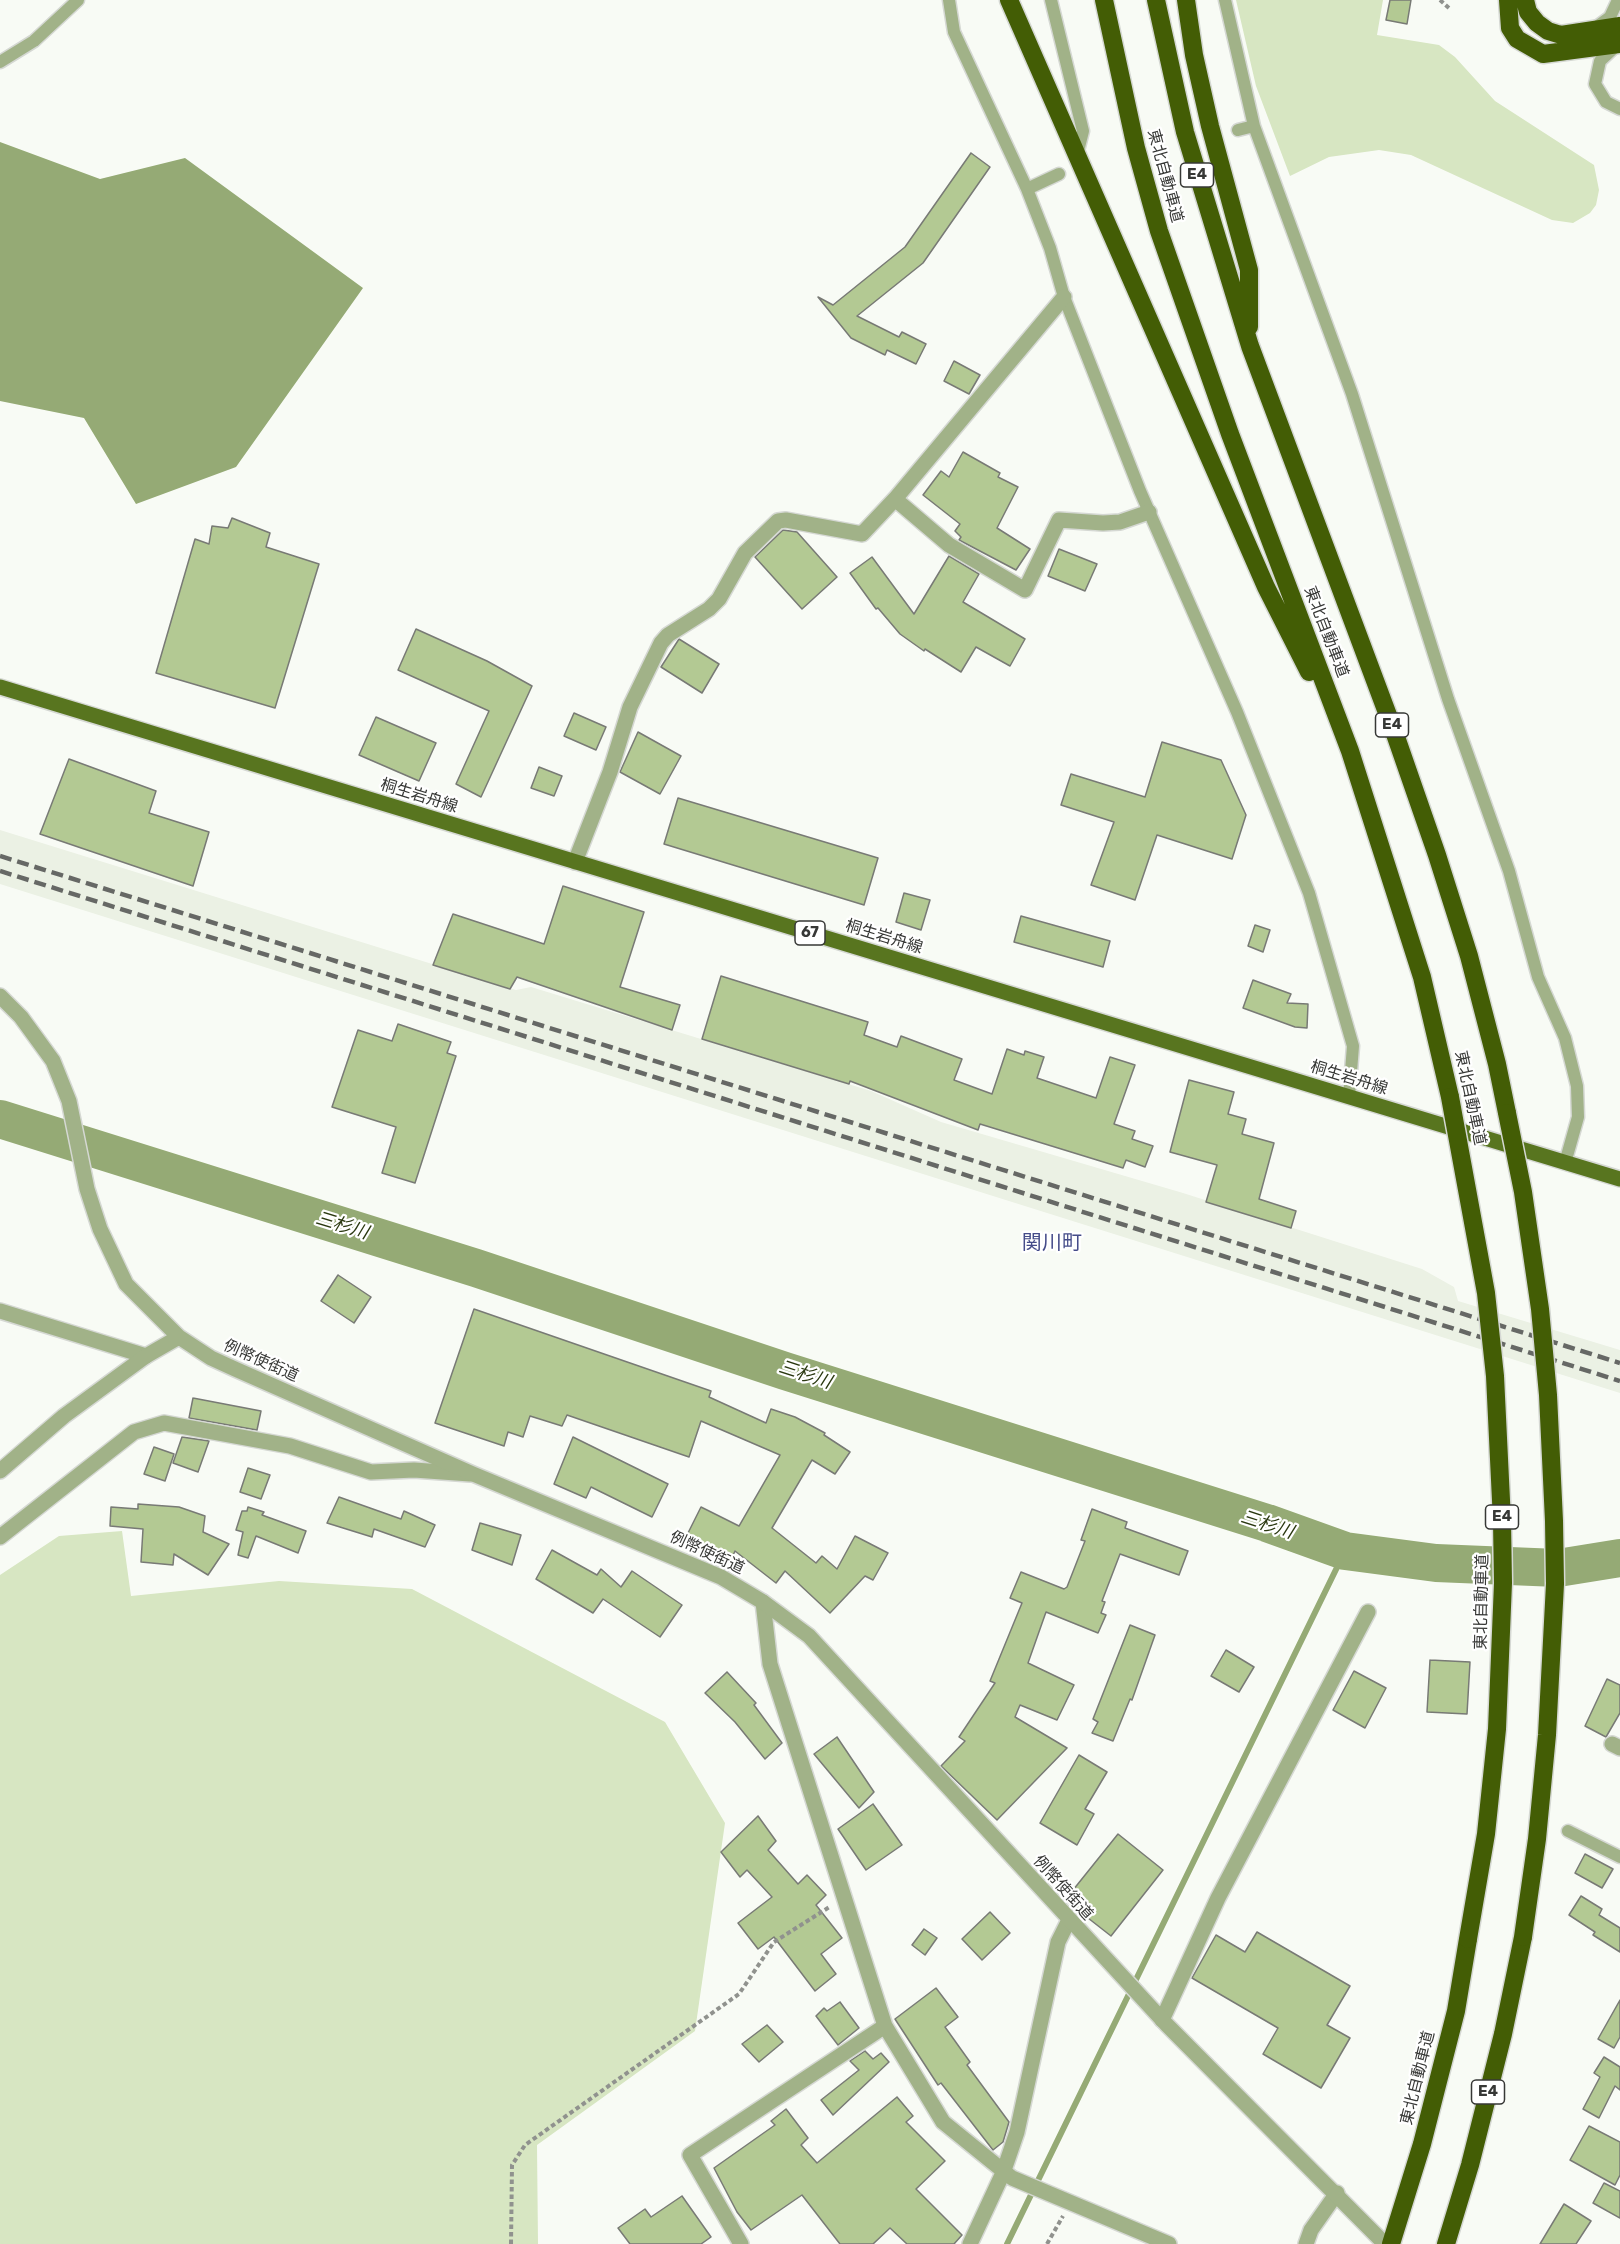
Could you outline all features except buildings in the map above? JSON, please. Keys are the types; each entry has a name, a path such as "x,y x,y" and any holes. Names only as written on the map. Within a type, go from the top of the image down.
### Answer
{"highway":[{"path":"1009,0 1266,587 1350,751"},
{"name":"東北自動車道","path":"1104,0 1136,148 1162,241 1237,454 1350,751 1422,977 1450,1096 1486,1293 1495,1376 1502,1521 1503,1583 1497,1729 1486,1834 1456,2011 1403,2211 1391,2244"},
{"name":"東北自動車道","path":"1156,0 1185,132 1250,346 1395,734 1469,956 1497,1064 1523,1192 1540,1309 1548,1395 1555,1584 1547,1735 1537,1839 1523,1937 1503,2034 1470,2165 1446,2244"},
{"path":"1186,0 1208,116 1249,270 1250,346"},
{"path":"1508,0 1510,28 1517,39 1533,51 1543,54 1619,38"},
{"path":"1525,0 1528,12 1548,31 1562,35 1592,31 1619,38"}],"main road":[{"name":"桐生岩舟線","path":"0,687 1620,1179"}],"street":[{"path":"575,862 610,772 630,707 661,643 668,635 709,609 719,599 745,553 778,521 786,520 862,534 895,499 1064,297"},
{"path":"895,499 949,545 1025,590 1059,520 1120,522 1149,512"},
{"name":"例幣使街道","path":"0,996 21,1017 52,1061 69,1101 87,1189 100,1229 126,1284 178,1337 211,1358 234,1369 473,1474 722,1576 763,1602 809,1636 1113,1968 1385,2244"},
{"path":"0,1311 146,1356"},
{"path":"0,1471 64,1416 146,1356 178,1337"},
{"path":"0,1538 134,1432 164,1423 291,1446 371,1472 414,1470 473,1474"},
{"path":"763,1602 770,1664 885,2026 943,2122 1008,2176 1064,2202 1168,2244"},
{"path":"1158,2015 1368,1612"},
{"path":"970,2244 1008,2176 1058,1942 1069,1920"},
{"path":"741,2244 690,2155 885,2026"},
{"path":"1306,2244 1311,2230 1337,2193"}],"lane":[{"path":"0,62 34,41 78,0"},
{"path":"949,0 954,32 1027,189 1050,248 1064,297 1149,512 1237,712 1309,893 1353,1046 1349,1097"},
{"path":"1052,0 1083,131 1077,155"},
{"path":"1225,0 1254,126 1352,394 1448,699 1509,871 1538,977 1565,1038 1577,1086 1578,1118 1565,1162"},
{"path":"1592,31 1610,17 1618,0"},
{"path":"1619,38 1600,61 1594,84 1606,102 1620,109"},
{"path":"1239,130 1254,126"},
{"path":"1027,189 1059,174"},
{"path":"1568,1831 1620,1857"}],"path":[{"path":"1440,0 1450,9"},
{"path":"511,2244 512,2164 525,2145 739,1994 774,1942 821,1910 845,1900"},
{"path":"1047,2244 1064,2202"}],"shaded area":[{"path":"1236,0 1383,0 1377,35 1439,45 1455,57 1495,101 1594,165 1599,190 1596,205 1590,213 1573,223 1552,220 1411,155 1379,150 1329,157 1290,176 1256,86"},
{"path":"0,142 100,179 185,158 363,288 236,467 136,504 84,418 0,401"},
{"path":"0,830 516,990 531,987 871,1091 941,1122 1183,1193 1422,1269 1454,1287 1458,1301 1620,1350 1620,1393 0,884"},
{"path":"122,1531 131,1596 279,1581 412,1589 665,1722 725,1823 695,2031 537,2145 538,2244 0,2244 0,1575 59,1536"}],"waterway":[{"name":"三杉川","path":"0,1119 476,1268 785,1371 1267,1523 1345,1551 1436,1563 1558,1568 1620,1558"},
{"path":"1007,2244 1345,1551"}],"railway":[{"path":"0,856 1620,1363"},
{"path":"0,871 1620,1381"}],"district":[{"name":"関川町","path":"1052,1243"}]}
